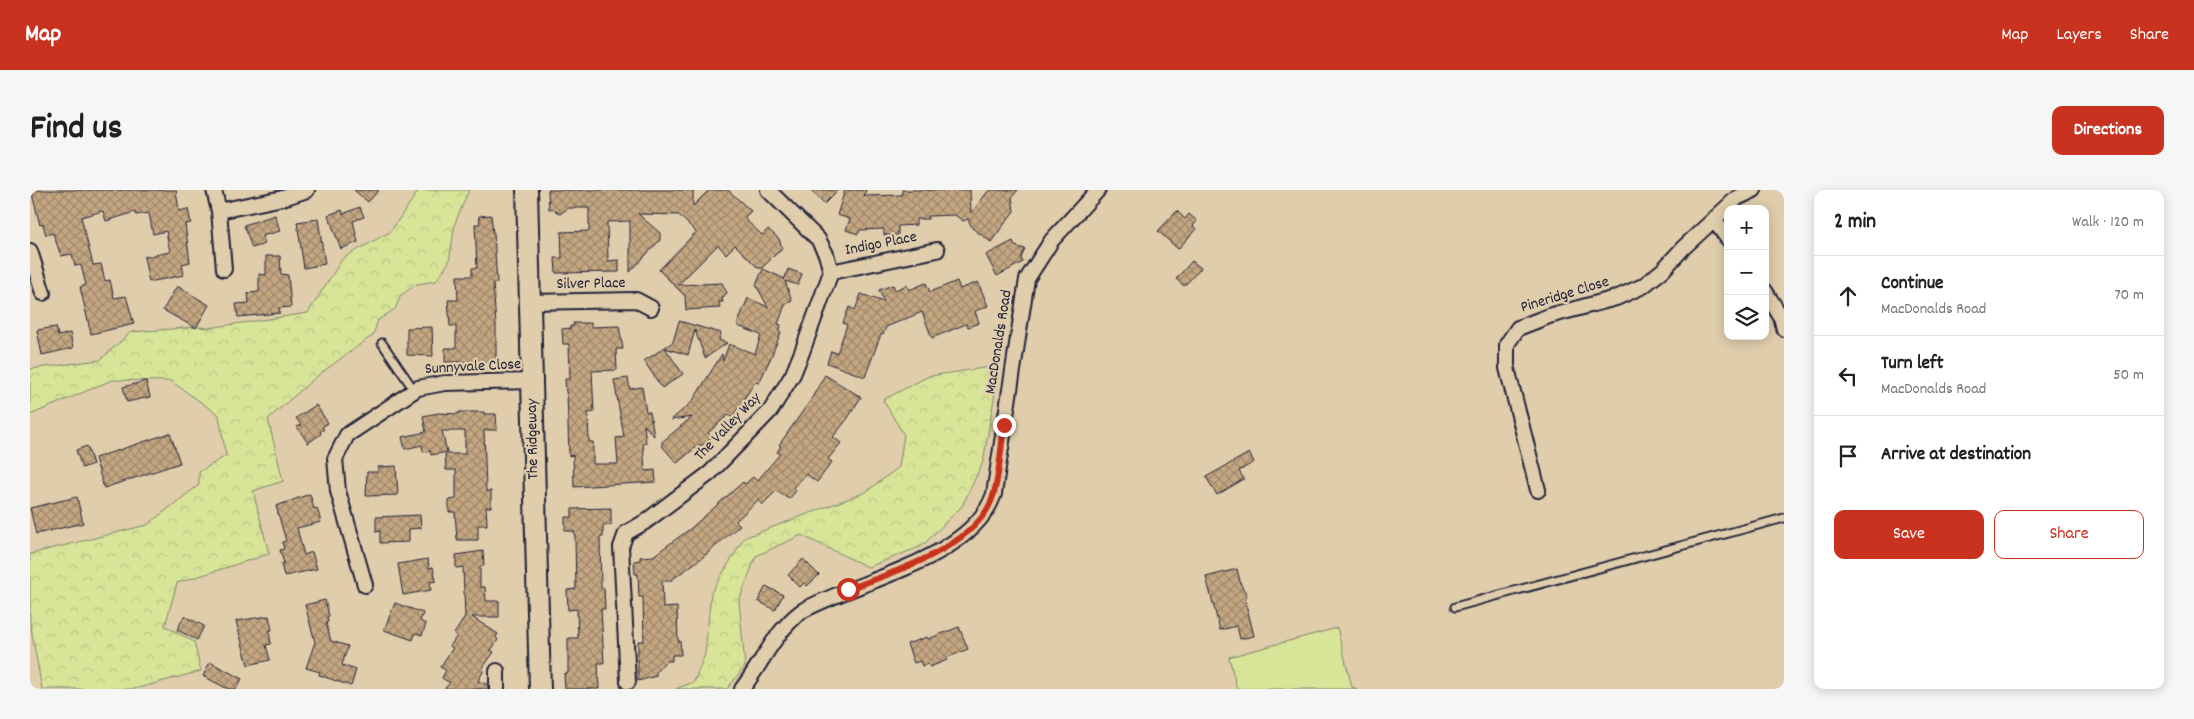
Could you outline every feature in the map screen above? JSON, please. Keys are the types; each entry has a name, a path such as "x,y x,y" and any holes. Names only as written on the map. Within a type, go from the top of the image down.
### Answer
{"street":[{"path":"214,190 224,269"},
{"path":"218,211 283,198 307,190"},
{"name":"The Ridgeway","path":"527,190 540,689"},
{"path":"768,190 818,239 826,254 831,272"},
{"name":"MacDonalds Road","path":"742,689 792,618 811,606 932,555 970,530 987,510 994,494 1027,279 1052,240 1098,190"},
{"name":"Pineridge Close","path":"1538,490 1507,368 1508,344 1518,328 1549,316 1616,298 1643,286 1663,270 1683,248 1737,198 1754,190"},
{"path":"1714,220 1724,233"},
{"name":"Indigo Place","path":"831,272 937,250"},
{"path":"30,251 43,293"},
{"name":"The Valley Way","path":"628,682 622,547 626,533 645,522 710,473 771,410 793,374 831,272"},
{"path":"1768,295 1781,316 1784,329"},
{"name":"Silver Place","path":"530,302 636,300 651,308"},
{"name":"Sunnyvale Close","path":"365,585 338,491 335,459 347,435 418,388 445,383 532,381"},
{"path":"496,672 497,689"}],"lane":[{"path":"382,343 414,390"},
{"path":"1455,608 1784,518"}],"green space":[{"path":"419,190 469,190 455,223 449,262 436,281 417,284 401,295 395,309 378,320 373,335 317,376 268,419 283,481 253,491 269,554 177,583 165,626 194,642 201,671 134,689 42,689 30,622 30,554 147,525 199,485 199,472 226,456 219,415 171,381 112,380 30,415 30,369 100,360 131,332 199,327 209,328 308,313 343,258 390,232"},
{"path":"991,367 997,381 983,462 962,506 922,546 868,567 801,535 756,556 739,601 745,666 727,689 676,689 694,682 705,654 711,593 744,538 866,492 899,467 904,435 883,400 929,376"},
{"path":"1337,628 1352,687 1357,689 1237,689 1229,657"}],"building":[{"path":"31,190 176,190 179,211 188,209 191,223 185,224 190,262 182,264 184,275 149,282 144,257 170,252 166,231 153,234 149,213 136,215 135,212 106,221 103,211 81,217 93,265 101,264 105,281 110,280 114,298 126,296 134,324 91,334 80,287 86,285 81,265 75,266 72,254 61,256 53,233 46,235 43,224 40,225"},
{"path":"354,190 379,190 368,202"},
{"path":"548,190 693,190 693,206 709,190 728,190 751,211 744,218 762,235 768,229 779,239 782,248 762,268 758,268 735,245 726,254 718,245 678,285 722,283 727,293 722,298 723,302 719,302 720,308 686,310 685,296 659,270 696,232 679,215 638,214 660,233 660,240 630,272 630,221 607,222 608,261 619,260 619,272 556,273 555,258 562,258 561,232 589,231 589,208 568,208 560,214 553,209 549,209"},
{"path":"811,190 838,190 824,204"},
{"path":"845,190 866,190 864,196 902,195 902,190 970,190 971,213 989,190 1018,190 1012,197 1014,211 991,242 972,228 968,219 963,221 955,215 928,216 928,219 916,219 916,225 898,226 898,235 884,235 884,229 860,230 858,234 846,230 850,219 837,215"},
{"path":"360,207 364,217 353,221 358,242 341,249 328,215 342,210 343,214"},
{"path":"1177,211 1185,219 1189,214 1197,221 1193,226 1196,229 1178,249 1158,231"},
{"path":"275,215 280,231 262,236 265,244 252,248 244,225"},
{"path":"491,215 497,283 493,283 496,361 445,362 445,348 456,348 456,326 450,326 448,300 458,300 457,276 472,276 472,268 477,268 475,224 480,224 479,216"},
{"path":"318,219 325,264 304,268 297,222"},
{"path":"1013,241 1015,246 1025,249 1021,258 1023,262 997,276 986,255"},
{"path":"266,256 280,256 281,274 288,275 291,307 279,308 280,313 238,317 236,304 249,303 248,293 259,292 259,274 266,275"},
{"path":"1192,261 1201,268 1184,286 1176,279"},
{"path":"763,269 784,280 788,269 802,274 798,285 785,281 792,301 785,305 778,324 781,325 779,331 781,332 771,357 759,383 755,382 732,417 728,415 708,433 712,437 701,446 700,444 677,463 662,446 662,442 692,417 671,420 692,402 722,354 723,361 729,344 755,354 761,335 738,326 738,322 748,298 768,307 756,285"},
{"path":"957,281 960,289 978,282 988,306 975,311 979,323 968,327 966,324 932,338 922,312 886,327 883,335 881,334 865,377 827,363 831,351 837,353 847,325 843,323 849,307 855,310 861,294 884,302 879,290 893,285 895,290 907,285 909,290 926,283 930,292"},
{"path":"177,286 209,305 196,328 163,310"},
{"path":"679,321 721,333 719,340 727,343 705,358 695,330 688,355 665,348 683,374 662,388 644,361 673,342"},
{"path":"573,323 591,323 591,327 619,326 623,349 616,349 617,370 592,371 594,412 588,413 589,442 593,442 593,464 618,464 616,438 624,437 614,380 628,378 630,389 642,387 646,412 650,412 654,436 644,425 646,443 643,443 645,471 655,470 656,482 574,487 573,455 569,456 565,379 570,379 569,344 563,344 562,329 571,328 570,326 574,326"},
{"path":"56,327 58,336 70,333 73,348 42,355 37,330"},
{"path":"432,327 433,356 407,355 407,328"},
{"path":"825,375 861,397 833,437 841,443 828,459 832,462 817,482 806,474 793,488 796,491 789,499 776,491 762,505 758,500 736,521 740,525 703,557 670,581 662,581 663,608 677,607 678,641 680,641 681,655 672,655 672,661 666,661 656,672 656,676 638,681 638,641 644,641 643,597 639,597 638,574 635,574 634,561 640,560 640,557 653,556 690,529 743,482 745,484 753,477 757,481 780,454 777,452 781,446 779,445 810,401"},
{"path":"146,381 150,397 127,402 123,387"},
{"path":"316,405 328,423 322,427 324,429 320,432 321,434 308,443 297,427 301,425 296,418"},
{"path":"459,412 496,414 497,430 484,430 486,491 491,491 491,507 486,507 487,525 478,525 478,540 457,540 455,512 449,512 449,500 456,499 456,470 446,470 445,454 465,454 465,431 442,431 447,452 431,455 430,451 423,452 422,445 405,449 402,437 426,432 423,416 438,413 459,414"},
{"path":"170,433 180,463 104,488 95,458"},
{"path":"87,446 93,464 82,468 76,450"},
{"path":"1249,453 1254,462 1239,471 1244,479 1217,495 1206,477"},
{"path":"396,466 398,495 366,496 367,472 378,472 378,467"},
{"path":"310,494 314,509 317,508 321,522 297,528 304,555 312,552 317,569 284,576 281,564 284,563 280,550 284,549 282,542 286,541 276,506"},
{"path":"77,497 83,523 36,534 30,508"},
{"path":"611,508 611,525 603,525 603,537 600,537 601,588 604,588 605,609 601,609 604,663 598,663 599,689 565,689 564,674 568,673 568,638 578,638 577,609 568,610 567,590 576,589 575,538 574,531 565,531 565,517 572,517 572,509"},
{"path":"420,515 421,528 409,529 409,542 380,543 380,531 376,532 376,517"},
{"path":"483,551 484,566 480,566 480,587 485,587 486,601 499,601 499,617 472,617 498,634 496,637 498,640 491,650 494,652 482,669 484,670 478,681 488,685 488,689 444,689 450,683 442,678 446,670 440,667 453,648 450,646 457,636 454,634 465,617 463,567 456,568 456,555"},
{"path":"428,559 429,568 433,567 436,581 430,582 431,590 403,595 398,564"},
{"path":"803,559 819,575 807,586 804,583 800,587 788,575"},
{"path":"1237,569 1241,585 1247,595 1245,599 1254,636 1240,639 1237,626 1220,630 1206,577"},
{"path":"766,586 783,595 775,610 758,601"},
{"path":"325,600 329,616 326,623 331,641 348,646 342,665 356,670 351,686 319,675 320,672 306,668 315,642 305,605"},
{"path":"395,603 423,613 420,621 426,624 422,635 415,633 413,640 384,630"},
{"path":"184,616 204,626 197,640 177,630"},
{"path":"269,616 272,630 269,631 271,644 266,645 270,660 248,665 236,621"},
{"path":"959,627 968,649 930,667 928,664 922,666 920,661 914,663 907,644 927,637 928,639"},
{"path":"210,662 242,679 236,689 228,689 203,676"}],"route":[{"path":"848,589 918,563 957,539 979,521 991,503 994,494 1004,425"}]}
